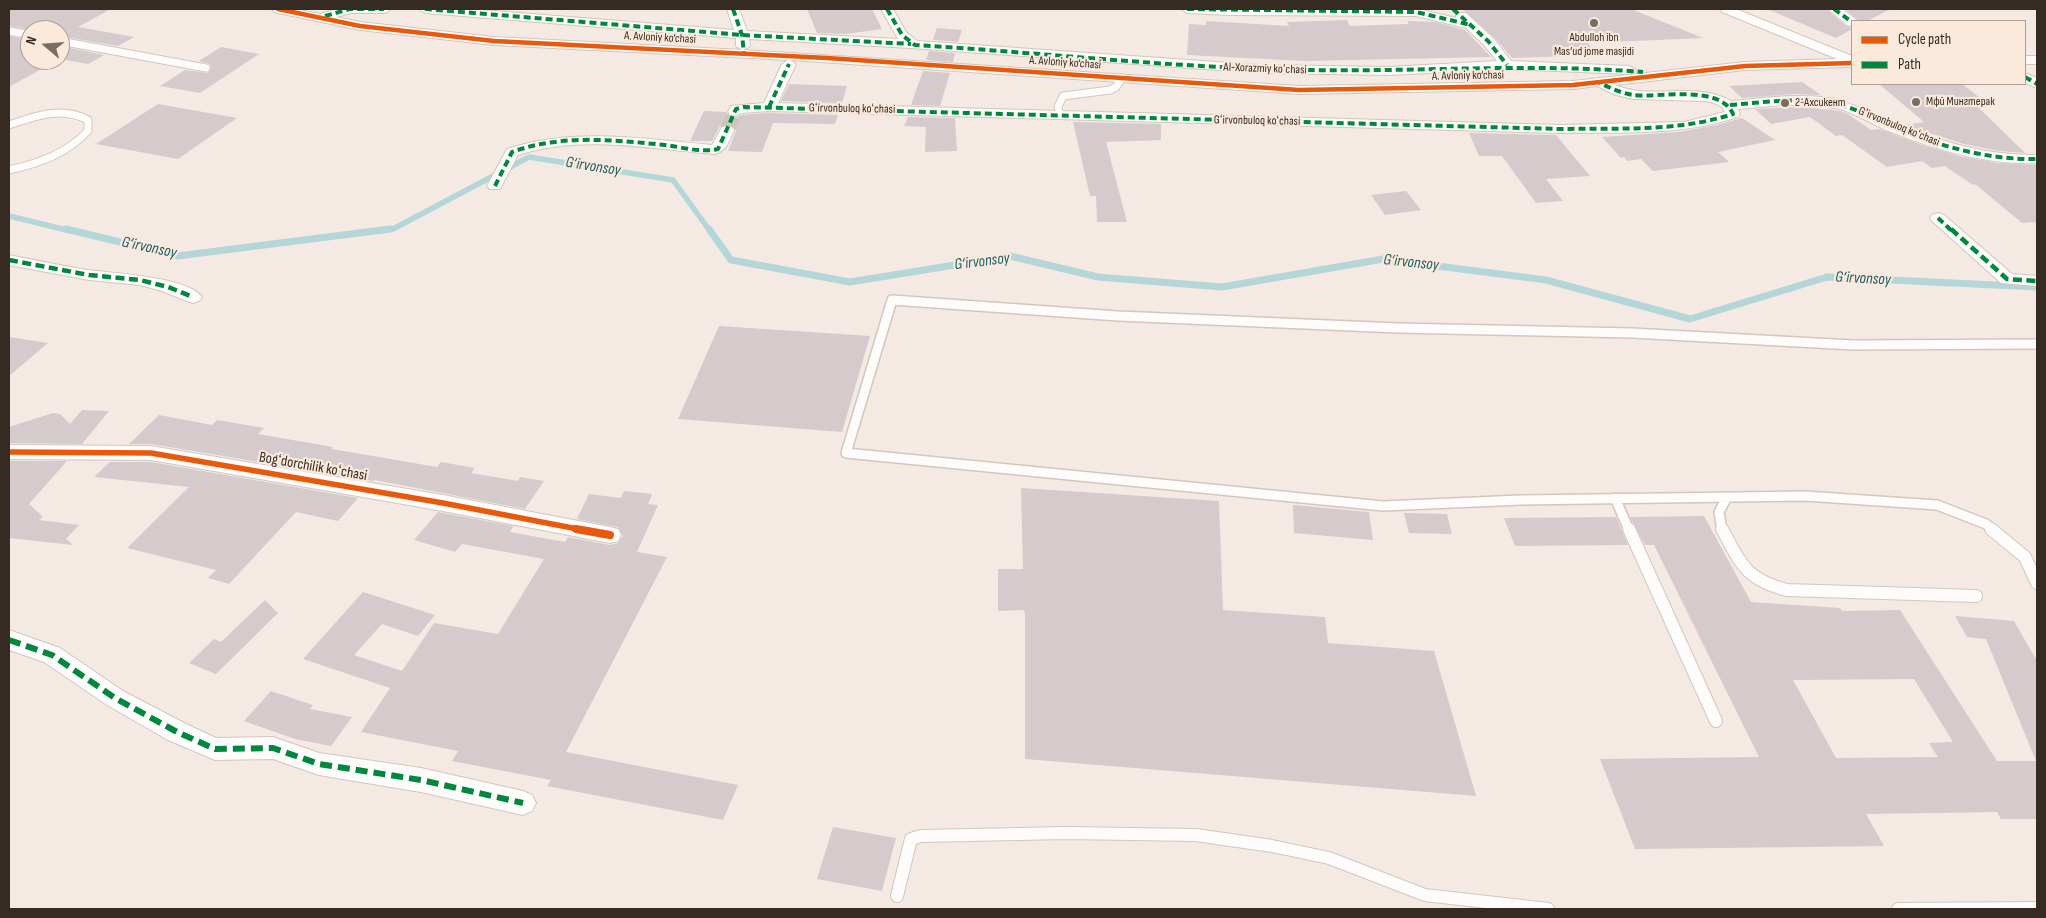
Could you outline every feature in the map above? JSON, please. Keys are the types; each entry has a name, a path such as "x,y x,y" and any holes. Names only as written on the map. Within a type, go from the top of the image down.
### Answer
{"street":[{"name":"A. Avloniy ko‘chasi","path":"285,9 360,26 494,41 744,53 1299,90 1458,88 1600,83 1663,74 1745,66 1851,62"},
{"path":"322,18 350,9 384,9"},
{"name":"Al-Xorazmiy koʻchasi","path":"425,9 742,35 911,44 1260,69 1389,71 1507,66 1585,67 1663,74"},
{"path":"733,9 742,35 744,53"},
{"path":"887,9 904,39 911,44"},
{"path":"1187,9 1239,11 1414,10 1471,25"},
{"path":"1452,9 1488,41 1507,66"},
{"path":"1726,9 1851,62"},
{"path":"1834,9 1851,21"},
{"path":"769,107 789,64"},
{"path":"2026,78 2037,84"},
{"name":"Gʻirvonbuloq koʻchasi","path":"1600,83 1618,92 1628,94 1688,95 1714,98 1730,105 1806,100 1826,102 1856,110 1946,147 2000,158 2037,158"},
{"name":"Gʻirvonbuloq koʻchasi","path":"735,112 736,109 744,107 769,107 1489,128 1620,128 1684,126 1715,120 1733,114 1733,109 1730,105"},
{"path":"495,186 512,152 528,147 555,142 592,140 715,150 718,149 727,130"},
{"path":"1938,218 2006,279 2037,281"},
{"path":"9,260 89,275 140,280 168,287 193,297"},
{"name":"Bogʻdorchilik koʻchasi","path":"9,452 152,453 443,502 610,535"},
{"path":"9,640 52,655 115,698 177,732 215,749 273,748 319,764 421,780 523,802"}],"lane":[{"path":"70,43 206,68"},
{"path":"1060,115 1058,110 1059,103 1064,96 1080,92 1109,91 1115,88 1122,78"},
{"path":"9,125 54,112 77,112 88,120 88,131 78,144 57,156 30,166 9,170"},
{"path":"2037,344 1853,345 1632,333 1398,328 1118,316 892,300 846,453 1383,506 1521,500 1805,496 1937,505 1986,524 2025,557 2037,584"},
{"path":"1727,497 1719,512 1721,526 1743,568 1767,585 1787,590 1976,596"},
{"path":"1615,498 1716,720"},
{"path":"897,896 911,839 922,836 1067,833 1196,835 1272,846 1329,858 1425,895 1548,909"},
{"path":"1898,909 2037,908"}],"building":[{"path":"9,9 111,9 78,27 134,37 118,46 70,38 70,20 20,20 20,28 9,26"},
{"path":"807,9 872,9 882,29 846,34 817,33"},
{"path":"1462,9 1631,9 1703,38 1588,43 1597,55 1512,58 1494,37"},
{"path":"1767,9 1826,9 1846,26 1851,28 1851,30 1836,38"},
{"path":"1845,9 1891,9 1869,20 1859,20"},
{"path":"1347,20 1350,26 1409,24 1407,21 1435,22 1465,30 1491,57 1305,61 1187,55 1189,24 1206,25 1206,21 1289,26 1287,22"},
{"path":"937,28 962,30 958,42 933,40"},
{"path":"9,36 20,38 20,70 40,70 9,87"},
{"path":"221,47 259,54 200,93 160,86 185,70 208,73 211,69 210,64 199,61"},
{"path":"70,48 104,55 88,64 70,61"},
{"path":"929,51 955,53 953,62 926,60"},
{"path":"923,71 950,73 940,106 911,105"},
{"path":"1802,82 1821,95 1793,94 1742,98 1729,86"},
{"path":"789,84 847,86 842,103 781,101"},
{"path":"1880,85 1963,85 1992,107 1978,107 2025,153 1999,151 1964,144 1904,125 1924,122"},
{"path":"158,104 237,118 178,159 96,144"},
{"path":"1802,107 1840,111 1848,114 1871,130 1879,129 1959,156 1998,163 2037,165 2037,222 2022,223 1975,184 1973,185 1945,166 1932,168 1922,161 1887,167 1842,135 1836,136 1810,117 1771,124 1755,109"},
{"path":"704,111 726,112 728,116 735,118 742,115 766,113 838,115 835,124 773,123 762,152 728,151 736,131 734,126 727,124 720,126 712,141 690,141"},
{"path":"908,117 955,118 957,151 925,152 926,127 904,126"},
{"path":"1742,118 1775,140 1718,152 1729,162 1653,171 1641,159 1627,161 1624,157 1621,158 1602,137 1679,132"},
{"path":"1073,122 1161,124 1161,140 1106,142 1127,222 1097,222 1096,196 1090,196"},
{"path":"1469,133 1556,135 1590,176 1546,179 1563,201 1536,203 1502,156 1479,156"},
{"path":"1406,191 1421,210 1385,215 1371,195"},
{"path":"719,326 870,336 842,432 678,419"},
{"path":"9,337 48,343 9,376"},
{"path":"82,410 109,411 82,444 9,443 9,427 53,413 60,414 70,424"},
{"path":"159,415 212,425 217,420 264,428 258,434 437,467 441,462 475,468 471,473 518,481 520,477 544,481 525,509 375,480 151,444 129,444"},
{"path":"9,461 67,461 29,504 43,517 39,520 79,525 66,539 73,545 9,538"},
{"path":"110,462 151,462 358,498 338,521 296,512 229,584 208,578 216,570 127,548 189,487 94,477"},
{"path":"1021,488 1219,501 1223,610 1325,617 1328,643 1434,651 1476,796 1025,759 1025,615 1024,610 998,611 998,569 1023,569"},
{"path":"624,491 652,494 648,504 658,505 637,552 667,557 566,752 738,785 723,820 547,786 551,780 452,761 458,751 361,732 390,688 303,659 363,592 435,615 418,636 382,624 354,655 402,671 434,623 498,634 544,559 462,544 455,552 414,540 438,512 513,526 510,532 565,542 568,537 610,545 618,543 623,536 618,527 577,519 589,494 621,498"},
{"path":"1293,505 1369,512 1373,540 1294,533"},
{"path":"1404,513 1447,514 1452,534 1409,533"},
{"path":"1704,516 1751,602 1840,608 1842,611 1900,610 1997,761 2036,761 1986,639 1967,637 1955,616 2014,621 2037,661 2037,819 2001,819 1997,812 1866,814 1884,846 1635,849 1600,759 1759,757 1654,545 1645,545 1630,517","holes":["1914,679 1953,742 1929,743 1938,757 1836,758 1793,680"]},
{"path":"1616,517 1628,545 1515,546 1504,518"},
{"path":"265,600 278,613 216,674 189,663 214,639 221,642"},
{"path":"271,691 313,705 310,709 352,717 331,746 295,739 244,721"},
{"path":"833,827 896,838 882,891 817,879"}],"waterway":[{"name":"G‘irvonsoy","path":"380,231 393,229 529,157 673,180 710,231"},
{"name":"G‘irvonsoy","path":"9,216 71,231"},
{"name":"G‘irvonsoy","path":"66,229 178,256 390,229"},
{"name":"G‘irvonsoy","path":"709,229 731,260 850,282 1010,256 1098,277 1222,287 1383,259 1546,280 1690,319 1827,277 2037,287"}],"tunnel":[{"path":"727,130 735,112"}],"marked path":[{"path":"325,16 350,9 384,9"},
{"path":"425,9 742,35 911,44"},
{"path":"733,9 742,35 744,53"},
{"path":"887,9 902,35 906,40 915,45 1258,69 1349,70 1559,67 1643,72"},
{"path":"1187,9 1416,12 1471,25"},
{"path":"1453,9 1488,41 1507,65"},
{"path":"1834,9 1851,21"},
{"path":"769,107 789,64"},
{"path":"2026,78 2037,84"},
{"path":"495,186 512,152 548,142 591,140 701,150 718,149 736,109 744,107 1560,129 1684,126 1715,120 1733,114 1729,106 1720,100 1691,95 1631,94 1618,91 1600,83"},
{"path":"1730,105 1801,100 1830,103 1854,109 1882,123 1958,150 1997,158 2037,159"},
{"path":"1938,218 2007,279 2037,281"},
{"path":"9,260 89,275 140,280 168,287 193,297"},
{"path":"9,640 52,655 115,698 177,732 215,749 273,748 319,764 421,780 523,803"}],"cycle path":[{"path":"278,9 360,26 494,41 827,58 1299,90 1573,85 1745,66 1851,63"},
{"path":"9,452 151,453 443,503 610,535"}],"place":[{"name":"Abdulloh ibn Mas‘ud jome masjidi","path":"1594,23"},
{"name":"Мфй Мингтерак","path":"1916,102"},
{"name":"2-Ахсикент","path":"1785,103"}]}
